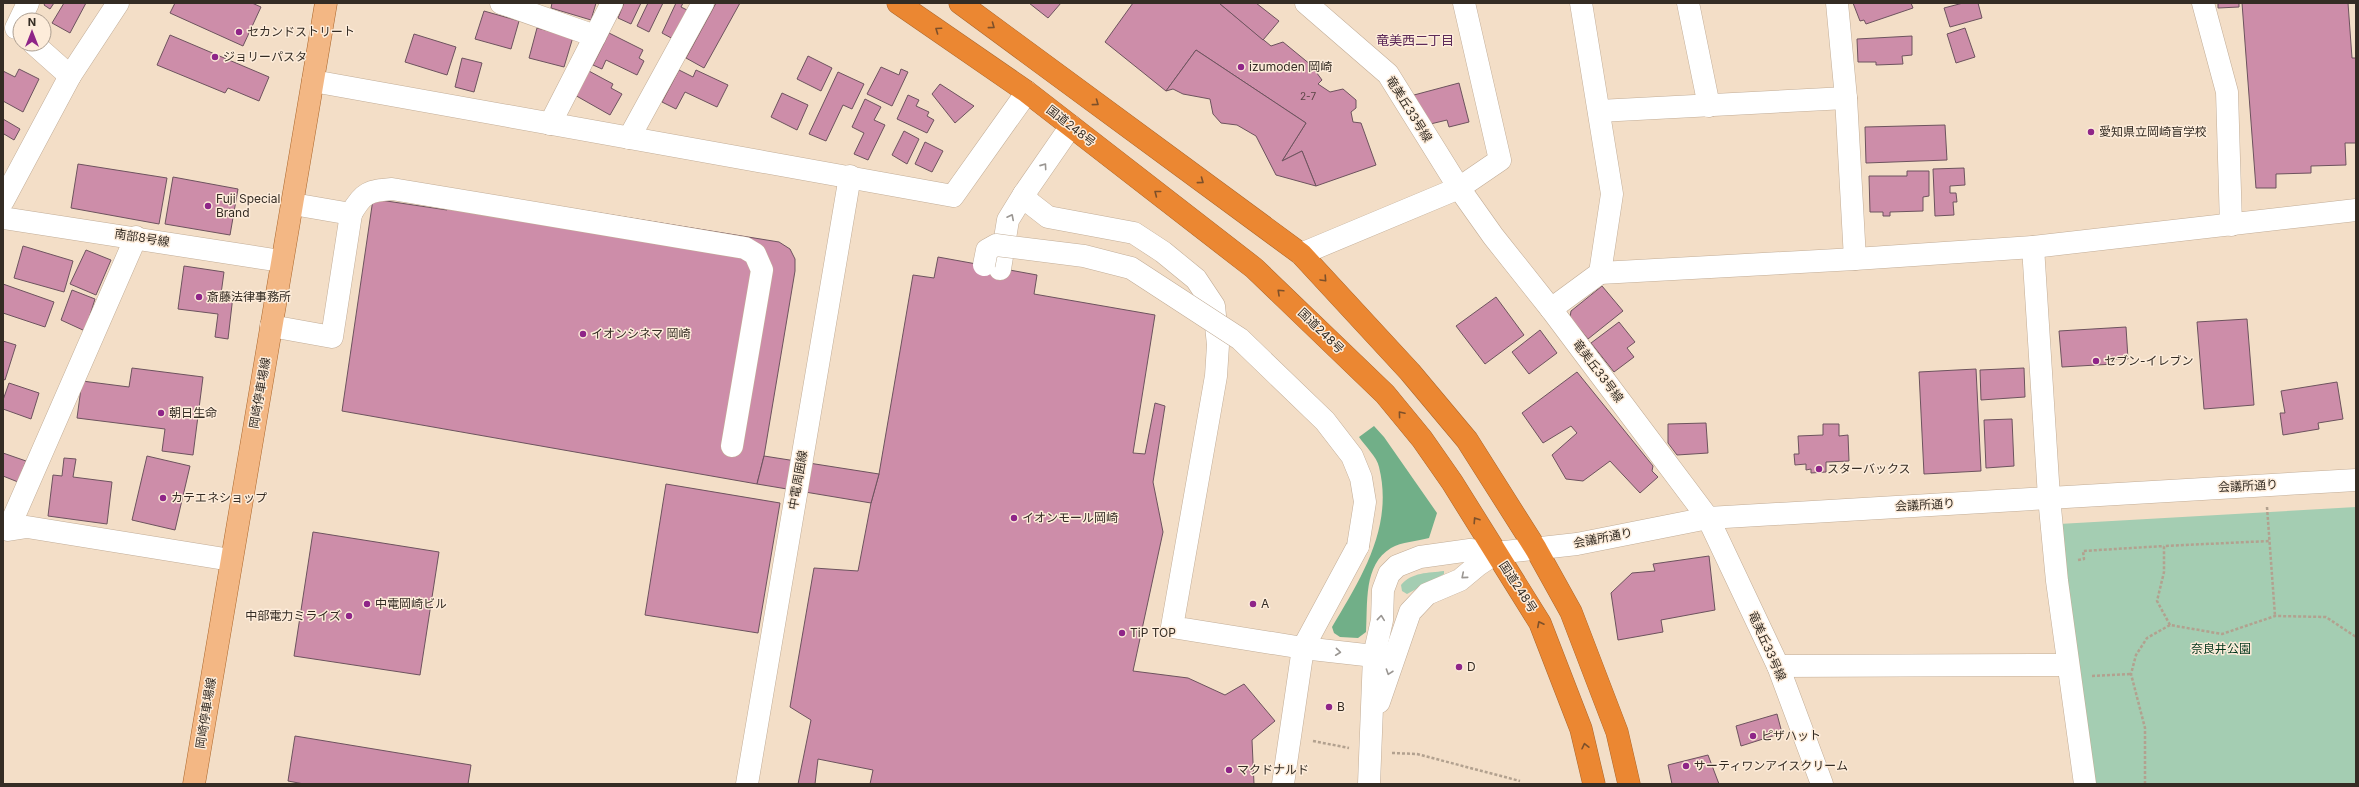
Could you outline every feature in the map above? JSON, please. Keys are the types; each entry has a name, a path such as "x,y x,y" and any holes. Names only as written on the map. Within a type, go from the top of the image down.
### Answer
{"highway":[{"name":"国道248号","path":"898,3 1027,92 1254,268 1385,394 1422,439 1540,623 1546,635 1581,729 1594,784"},
{"path":"960,3 1301,254 1410,372 1467,440 1536,549 1571,612 1617,732 1629,784"}],"main road":[{"name":"岡崎停車場線","path":"194,784 281,260 293,204 326,3"}],"street":[{"path":"22,12 28,3"},
{"path":"3,201 70,76 118,3"},
{"path":"500,3 595,36"},
{"path":"550,124 612,3"},
{"path":"630,138 703,3"},
{"name":"竜美丘33号線","path":"1306,3 1388,74 1459,188 1493,236 1551,309 1708,518 1778,666 1822,784"},
{"path":"1301,254 1459,188 1500,160 1464,3"},
{"path":"1581,3 1612,194 1600,273"},
{"path":"1688,3 1709,106"},
{"path":"1837,3 1846,98 1855,259"},
{"path":"2202,3 2227,92 2230,225"},
{"path":"43,52 70,76"},
{"path":"313,81 850,176 953,196 1027,92"},
{"path":"1599,111 1846,98"},
{"path":"1071,126 1008,220 992,267 987,250 996,245 1084,256 1131,268 1240,339 1325,420 1352,456 1361,478 1365,502 1358,546 1303,648 1283,784"},
{"name":"中電周囲線","path":"747,784 850,176"},
{"path":"271,326 332,336 350,214 358,200 371,190 392,189 745,248 755,254 762,270 732,446"},
{"path":"1024,194 1030,203 1048,217 1134,233 1163,252 1196,279 1214,306 1218,345 1216,376 1172,627 1303,648 1374,656"},
{"path":"293,204 350,214"},
{"path":"1551,309 1600,273 1855,259 2033,247 2356,210"},
{"name":"南部8号線","path":"3,218 281,260"},
{"path":"136,237 6,529 27,527 231,560"},
{"path":"2033,247 2049,497 2056,571 2085,784"},
{"name":"会議所通り","path":"1496,553 1577,544 1708,518 2356,480"},
{"path":"1369,784 1374,656 1382,620 1383,590 1389,574 1397,566 1420,557 1470,550 1496,553"},
{"path":"1371,725 1410,612 1427,594 1460,580 1478,564 1496,553"},
{"path":"1778,666 2069,671"}],"path":[{"path":"2265,485 2275,616"},
{"path":"2056,571 2076,570 2078,560 2084,559 2083,551 2269,541"},
{"path":"2164,546 2164,572 2157,601 2170,625"},
{"path":"2145,784 2145,728 2131,674 2136,655 2147,638 2170,625 2222,634 2275,616 2326,617 2356,637"},
{"path":"2069,671 2131,674"},
{"path":"1290,737 1370,752 1417,754 1520,781"}],"green space":[{"path":"1374,426 1384,437 1437,513 1429,538 1395,546 1382,555 1371,574 1367,597 1366,632 1358,638 1340,637 1334,633 1332,627 1364,571 1378,531 1382,510 1382,489 1378,463 1359,437"},
{"name":"奈良井公園","path":"2356,507 2356,784 2093,784 2059,524"},
{"path":"1444,571 1444,574 1407,594 1402,591 1401,585 1415,575"}],"building":[{"path":"45,3 54,3 50,9 44,5"},
{"path":"64,3 86,3 70,33 52,23"},
{"path":"175,3 252,3 261,7 243,46 170,13"},
{"path":"552,3 596,3 591,20 551,8"},
{"path":"624,3 641,3 631,24 618,18"},
{"path":"648,3 663,3 649,32 637,26"},
{"path":"676,3 683,3 681,7 689,11 675,40 662,33"},
{"path":"716,3 740,3 704,68 686,58"},
{"path":"1029,3 1061,3 1048,18"},
{"path":"1133,3 1219,3 1271,46 1283,42 1311,65 1322,80 1318,84 1330,92 1343,89 1356,100 1356,108 1351,112 1353,122 1361,123 1376,165 1316,186 1302,151 1282,161 1306,123 1196,50 1166,91 1105,42"},
{"path":"1219,3 1256,3 1279,21 1263,40"},
{"path":"1853,3 1911,3 1913,8 1866,24 1864,20 1860,21"},
{"path":"1963,3 1978,3 1982,18 1950,27 1944,8"},
{"path":"2218,3 2239,3 2239,7 2218,8"},
{"path":"2242,3 2348,3 2352,58 2356,58 2356,143 2345,143 2346,165 2311,166 2311,173 2276,174 2276,188 2256,188"},
{"path":"484,11 519,21 511,49 475,39"},
{"path":"537,28 573,37 564,67 529,58"},
{"path":"1965,28 1975,57 1956,63 1947,34"},
{"path":"609,33 643,50 639,58 644,61 637,75 606,60 602,69 593,65"},
{"path":"414,34 456,47 447,75 405,62"},
{"path":"170,35 269,77 259,101 228,88 225,93 157,65"},
{"path":"1912,36 1912,55 1902,56 1903,64 1876,65 1876,62 1858,62 1857,39"},
{"path":"1196,50 1306,123 1282,161 1302,151 1316,186 1276,175 1256,136 1237,125 1221,123 1213,114 1210,99 1183,94 1173,89 1166,91"},
{"path":"808,56 832,68 821,91 797,79"},
{"path":"462,58 482,63 474,92 455,87"},
{"path":"881,67 899,75 901,69 908,72 892,106 867,94"},
{"path":"19,69 39,79 23,112 3,101 3,71 15,77"},
{"path":"587,70 613,84 611,88 622,94 610,115 573,94"},
{"path":"679,70 693,77 696,70 728,85 717,107 685,92 676,109 662,102"},
{"path":"838,72 864,84 852,109 843,105 826,141 809,134"},
{"path":"1459,83 1469,122 1449,127 1447,120 1422,126 1414,95"},
{"path":"940,84 974,106 955,123 932,94"},
{"path":"782,93 808,105 797,130 771,117"},
{"path":"908,95 919,100 916,106 929,112 927,116 934,120 927,133 897,119"},
{"path":"865,99 881,107 874,120 885,125 868,160 854,154 864,133 852,127"},
{"path":"3,119 20,129 14,140 4,134 3,136"},
{"path":"1945,125 1947,160 1866,163 1865,127"},
{"path":"904,131 919,139 907,164 892,155"},
{"path":"925,142 943,151 932,172 915,164"},
{"path":"78,164 167,178 159,224 71,208"},
{"path":"1964,168 1965,185 1950,186 1950,193 1956,193 1957,202 1953,202 1954,215 1935,216 1933,169"},
{"path":"1907,171 1929,171 1929,196 1923,197 1923,211 1890,212 1890,216 1883,216 1883,212 1870,212 1869,176 1907,176"},
{"path":"173,177 238,189 230,235 165,224"},
{"path":"451,189 779,242 790,249 795,259 795,271 764,456 757,484 342,411 373,199 447,210"},
{"path":"23,246 73,261 64,292 14,278"},
{"path":"86,250 111,260 96,295 70,284"},
{"name":"イオンモール岡崎","path":"938,257 1037,275 1034,294 1155,315 1133,453 1145,454 1155,403 1165,406 1153,482 1163,532 1133,671 1188,678 1225,695 1244,684 1275,721 1252,740 1254,784 870,784 873,770 818,759 815,784 798,784 811,720 790,707 814,568 858,571 871,503 879,474 913,275 934,278"},
{"path":"184,266 224,272 221,294 233,296 228,339 215,337 218,314 178,309"},
{"path":"3,284 54,302 45,327 3,313"},
{"path":"1602,286 1623,311 1588,339 1570,317 1571,311"},
{"path":"72,290 95,299 85,331 61,320"},
{"path":"1496,297 1524,335 1485,364 1456,326"},
{"path":"2247,319 2254,405 2204,409 2197,322"},
{"path":"1619,322 1635,342 1627,348 1634,357 1614,372 1591,343"},
{"path":"2126,327 2128,359 2114,359 2114,364 2062,367 2059,331"},
{"path":"1540,330 1557,353 1529,374 1512,352"},
{"path":"3,341 16,345 5,380 3,379"},
{"path":"132,368 203,377 193,455 162,451 165,429 77,418 82,381 129,387"},
{"path":"2024,368 2025,397 1981,400 1980,370"},
{"path":"1976,369 1981,471 1924,474 1919,372"},
{"path":"1577,372 1653,466 1652,471 1658,477 1640,493 1610,461 1583,481 1566,479 1552,455 1577,433 1571,426 1543,443 1522,413"},
{"path":"2337,382 2343,419 2318,423 2319,429 2283,435 2280,413 2285,413 2281,391"},
{"path":"9,383 39,393 31,419 3,409 3,400"},
{"path":"2012,419 2014,466 1986,468 1984,420"},
{"path":"1706,423 1708,453 1677,455 1668,443 1668,424"},
{"path":"1823,424 1839,424 1839,436 1848,435 1849,461 1826,462 1826,472 1811,473 1811,469 1806,470 1806,464 1795,465 1794,454 1799,454 1798,436 1823,435"},
{"path":"3,453 26,461 18,482 3,476"},
{"path":"147,456 190,466 175,530 132,520"},
{"path":"764,456 879,474 871,503 757,484"},
{"path":"64,458 76,459 73,477 112,482 107,524 48,516 53,475 62,476"},
{"path":"666,484 780,503 758,633 645,615"},
{"name":"中電岡崎ビル","path":"313,532 439,552 420,675 294,656"},
{"path":"1709,556 1715,610 1661,620 1663,632 1618,640 1611,593 1632,573 1655,571 1653,564"},
{"path":"1777,714 1782,733 1741,746 1736,726"},
{"path":"295,736 471,765 468,784 304,784 288,781"},
{"path":"1708,755 1719,784 1672,784 1668,765"}],"place":[{"name":"セカンドストリート","path":"239,32"},
{"name":"ジョリーパスタ","path":"215,57"},
{"name":"izumoden 岡崎","path":"1241,67"},
{"name":"愛知県立岡崎盲学校","path":"2091,132"},
{"name":"Fuji Special Brand","path":"208,206"},
{"name":"斎藤法律事務所","path":"199,297"},
{"name":"イオンシネマ 岡崎","path":"583,334"},
{"name":"セブン-イレブン","path":"2096,361"},
{"name":"朝日生命","path":"161,413"},
{"name":"スターバックス","path":"1819,469"},
{"name":"カテエネショップ","path":"163,498"},
{"name":"イオンモール岡崎","path":"1014,518"},
{"name":"中電岡崎ビル","path":"367,604"},
{"name":"A","path":"1253,604"},
{"name":"中部電力ミライズ","path":"349,616"},
{"name":"TiP TOP","path":"1122,633"},
{"name":"D","path":"1459,667"},
{"name":"B","path":"1329,707"},
{"name":"ピザハット","path":"1753,736"},
{"name":"サーティワンアイスクリーム","path":"1686,766"},
{"name":"マクドナルド","path":"1229,770"}],"district":[{"name":"竜美西二丁目","path":"1415,40"}]}
